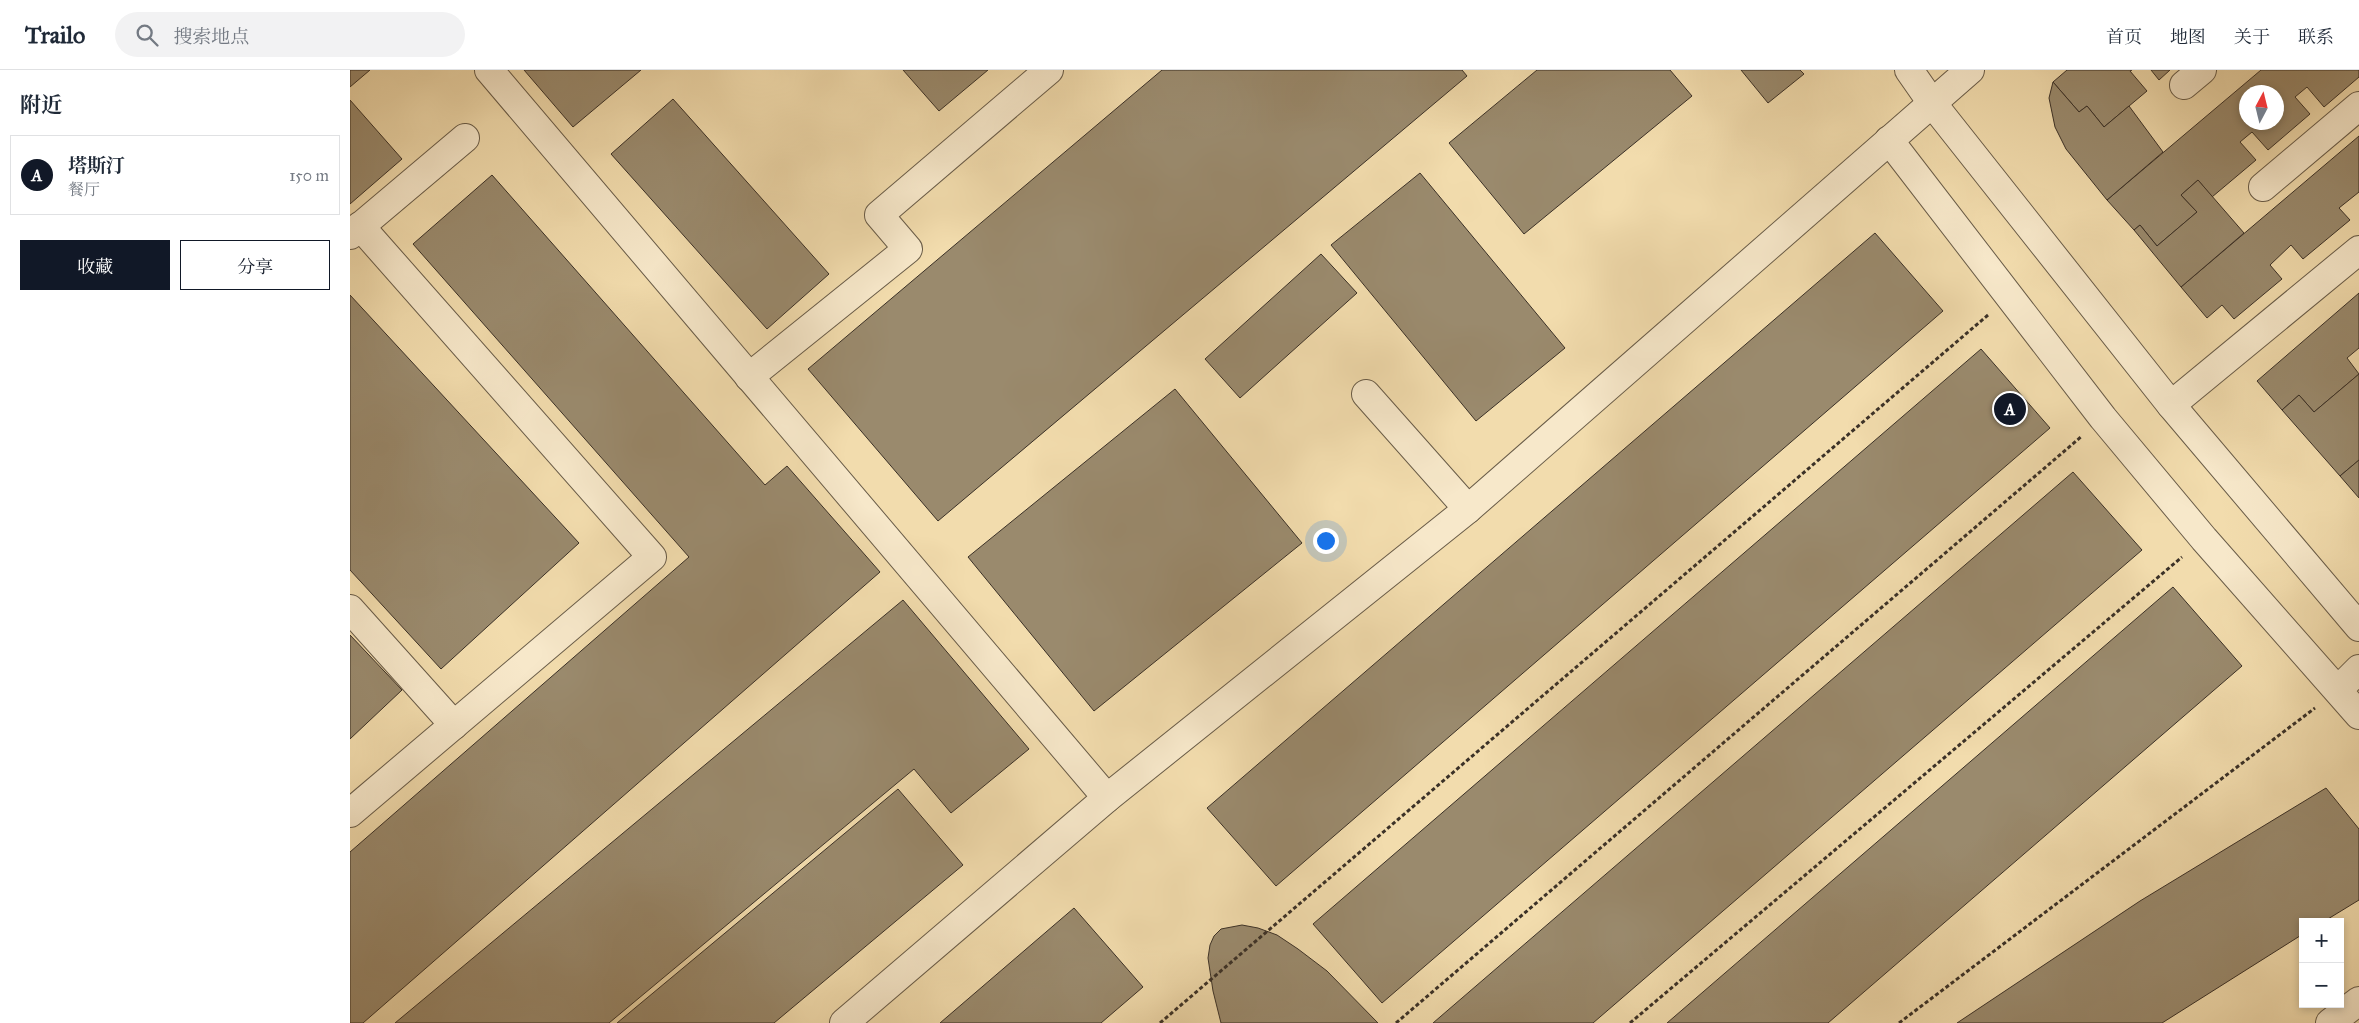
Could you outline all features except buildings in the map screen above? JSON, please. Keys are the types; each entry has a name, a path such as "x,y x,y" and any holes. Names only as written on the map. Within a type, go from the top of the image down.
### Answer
{"street":[{"path":"489,70 1107,798"},
{"path":"749,377 908,249 879,215 1049,70"},
{"path":"1909,70 1932,103 2171,406 2359,627"},
{"path":"844,1023 1107,798 1468,509 1970,70"},
{"path":"2263,187 2359,106"},
{"path":"350,813 652,557 355,230 464,138"},
{"path":"1889,140 2104,418 2204,538 2359,715"},
{"path":"2171,406 2359,250"},
{"path":"1366,394 1468,509"},
{"path":"350,609 454,725"},
{"path":"2338,690 2359,669"},
{"path":"2330,1023 2359,1001"}],"path":[{"path":"1160,1023 2011,296"},
{"path":"1396,1023 2104,418"},
{"path":"1630,1023 2204,538"},
{"path":"1898,1023 2338,690"}],"place":[{"name":"塔斯汀","path":"2010,409"}]}
